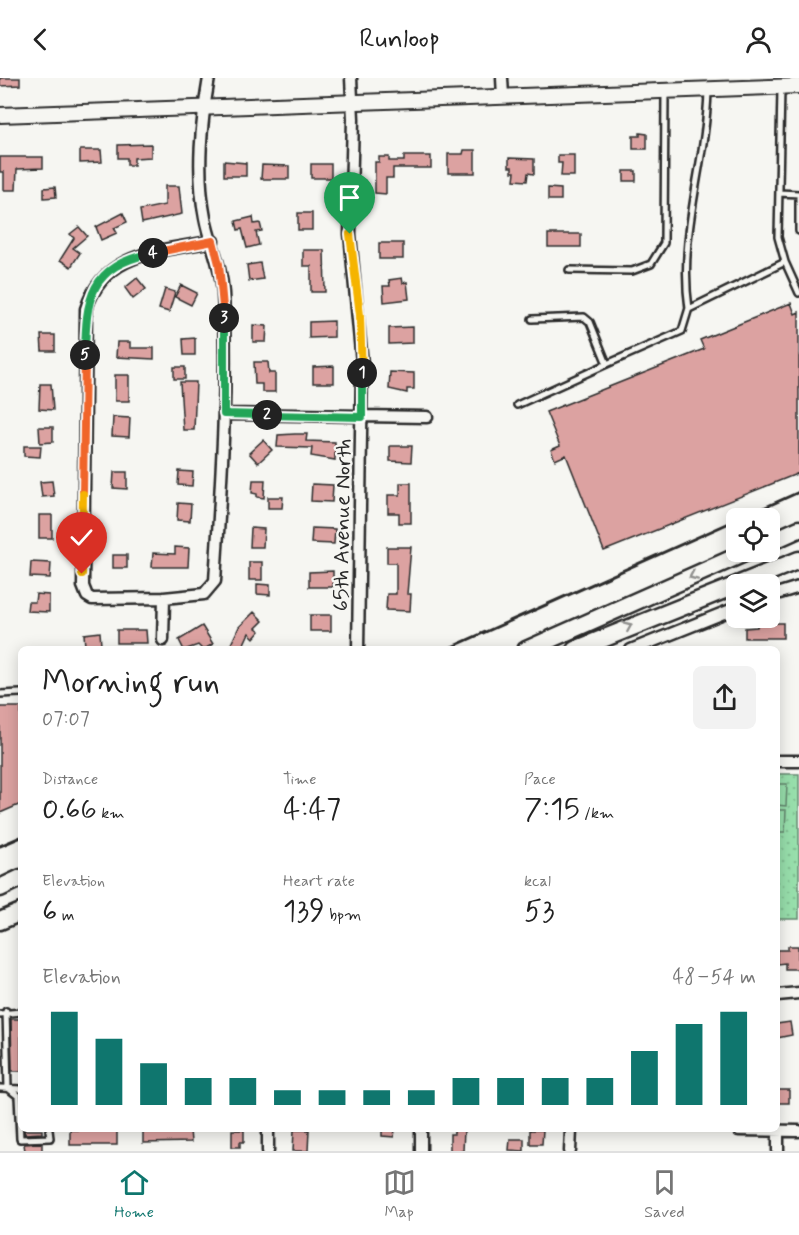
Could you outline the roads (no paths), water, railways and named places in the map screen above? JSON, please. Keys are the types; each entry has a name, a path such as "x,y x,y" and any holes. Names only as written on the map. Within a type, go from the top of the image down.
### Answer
{"highway":[{"path":"780,538 799,529"},
{"path":"585,646 799,560"},
{"path":"535,646 726,561"},
{"path":"0,888 18,879"},
{"path":"0,921 18,913"}],"street":[{"path":"209,78 204,108 200,184 205,223 213,241 223,291 224,414 215,581 211,589 204,594 164,598 92,599 87,596 83,585 86,309 93,291 102,279 125,260 213,241"},
{"name":"65th Avenue North","path":"351,78 350,234 362,338 358,646"},
{"path":"502,78 503,96"},
{"path":"0,115 799,86"},
{"path":"224,414 427,417"},
{"path":"780,593 799,588"},
{"path":"163,640 164,598"},
{"path":"657,644 726,613"},
{"path":"780,761 799,761"},
{"path":"780,995 799,993"},
{"path":"780,1132 799,1131"},
{"path":"268,1132 268,1151"},
{"path":"421,1132 421,1151"},
{"path":"570,1151 571,1132"},
{"path":"778,1132 778,1151"}],"lane":[{"path":"781,87 777,237 799,293"},
{"path":"517,405 682,331 689,308 685,283 685,249 702,163 708,89"},
{"path":"569,270 632,271 651,264 664,243 665,91"},
{"path":"779,194 799,194 799,231"},
{"path":"689,308 785,262"},
{"path":"532,319 584,317 590,322 607,364"},
{"path":"0,694 18,693"},
{"path":"8,1088 3,1013 18,1012"},
{"path":"0,1088 18,1089"},
{"path":"8,1088 18,1095"},
{"path":"20,1132 20,1139 50,1138 49,1132"}],"railway":[{"path":"763,508 799,492"},
{"path":"454,646 726,524"},
{"path":"0,846 18,838"}]}
